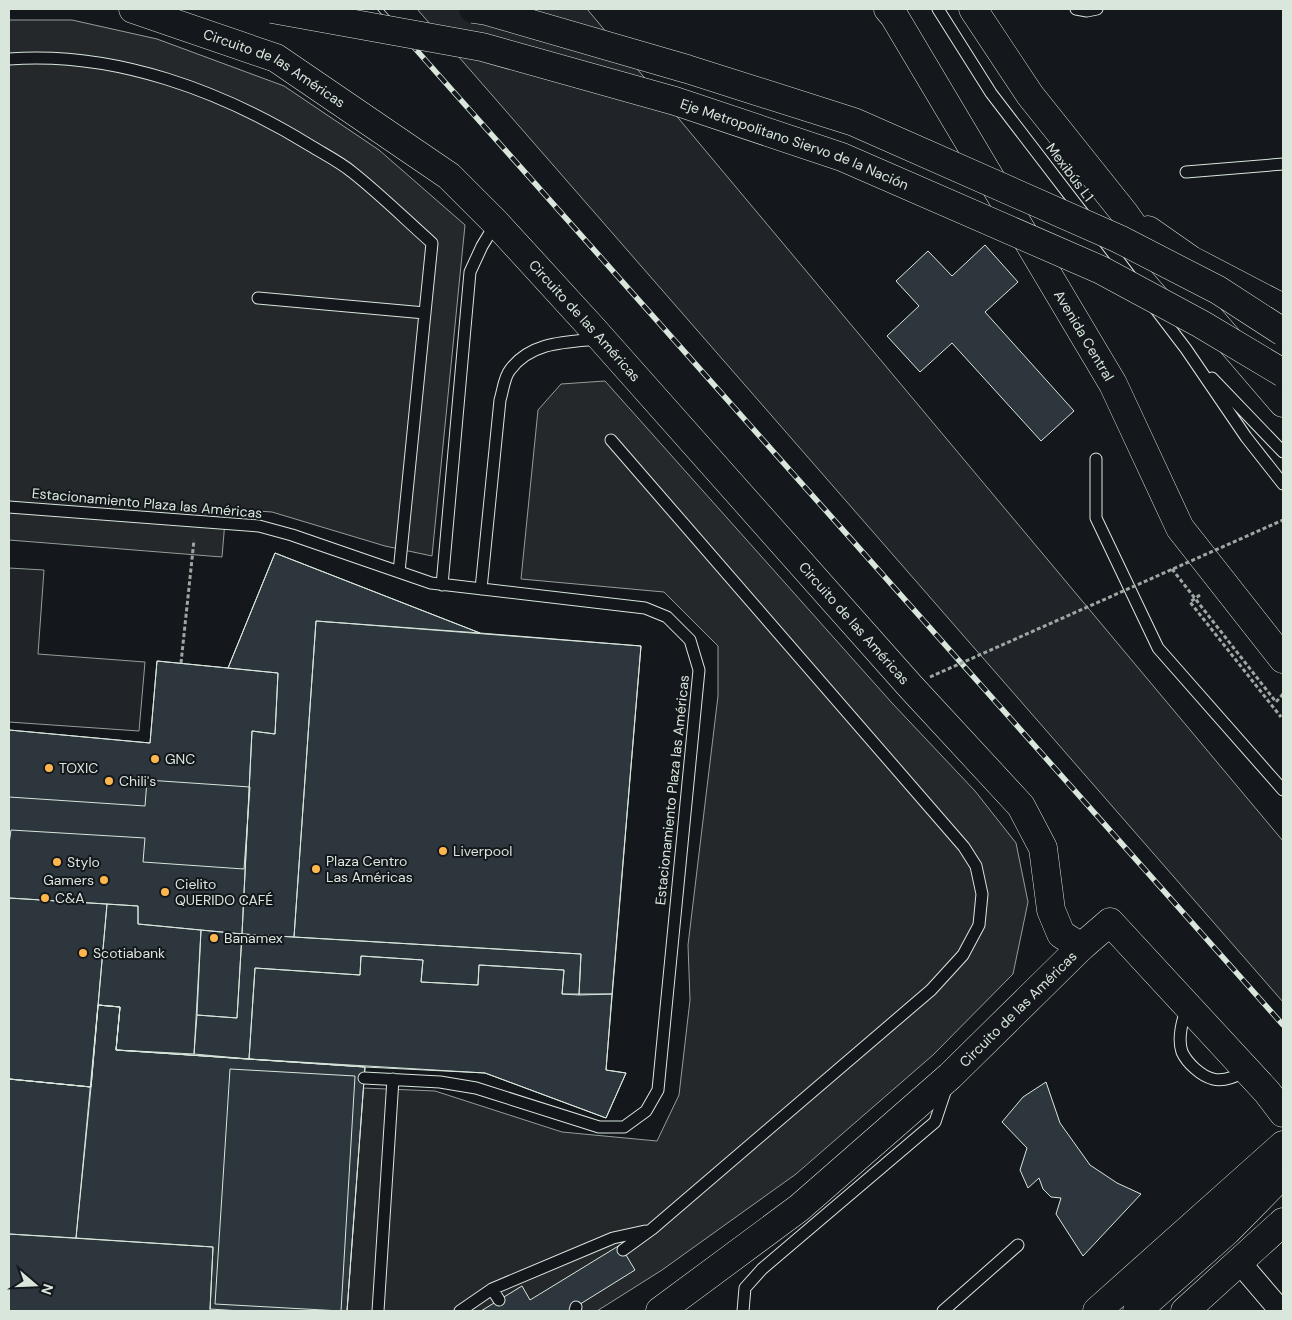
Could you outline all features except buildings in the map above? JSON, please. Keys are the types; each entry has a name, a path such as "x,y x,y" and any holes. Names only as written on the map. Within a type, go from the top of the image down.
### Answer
{"main road":[{"name":"Circuito de las Américas","path":"133,9 276,58 449,176 496,223 602,339 910,686 1021,806 1043,848 1051,910 1060,934 1081,947 950,1076 799,1208 660,1311"},
{"name":"Eje Metropolitano Siervo de la Nación","path":"272,9 482,47 675,100 842,157 1101,270 1201,324 1270,372"},
{"path":"473,9 487,11 687,69 854,122 1119,239 1218,290 1283,332"},
{"name":"Avenida Central","path":"888,9 894,16 1113,384 1180,528 1283,660"},
{"path":"973,9 1030,94 1125,214 1144,241 1270,372 1283,403"},
{"path":"1125,214 1190,260 1283,308"},
{"path":"1270,372 1283,357"},
{"path":"1081,947 1110,922 1283,1113"},
{"path":"1097,1311 1283,1145"},
{"path":"1137,1311 1227,1231 1283,1174"},
{"path":"1185,1311 1283,1222"}],"street":[{"path":"1240,1263 1280,1311"}],"lane":[{"name":"Mexibús L1","path":"938,9 991,93 1186,349 1246,438 1283,484"},
{"path":"1076,9 1087,11 1096,9"},
{"path":"9,58 82,61 148,73 209,93 284,129 352,172 432,243 399,572"},
{"path":"1186,172 1283,164"},
{"path":"442,585 470,272 482,246 496,223"},
{"path":"258,298 425,312"},
{"path":"480,589 500,400 509,370 528,353 554,342 602,339"},
{"name":"Mexibús L1","path":"1186,349 1258,428 1283,452"},
{"path":"611,440 964,847 976,866 982,894 980,925 964,955 931,990 652,1229 623,1250"},
{"path":"1096,459 1096,518 1158,648 1283,790"},
{"name":"Estacionamiento Plaza las Américas","path":"9,507 259,526 431,583 645,608 667,617 690,640 699,670 658,1090 646,1111 624,1127 599,1127 476,1088 440,1082 364,1078"},
{"path":"1187,1006 1180,1026 1182,1051 1194,1069 1214,1080 1234,1078 1246,1071"},
{"path":"743,1311 746,1288 762,1269 935,1122 950,1076"},
{"path":"378,1311 393,1079"},
{"path":"460,1311 492,1289 613,1238 652,1229"},
{"path":"943,1311 1018,1245"},
{"path":"492,1289 499,1300"}],"path":[{"path":"930,677 1283,520"},
{"path":"181,663 196,521"},
{"path":"1172,569 1276,702 1283,694"},
{"path":"1205,591 1190,602 1281,717"}],"shaded area":[{"path":"417,9 587,9 1283,841 1283,1002"},
{"path":"9,20 72,20 157,39 284,86 379,150 465,225 432,556 385,546 272,512 226,509 222,557 9,540"},
{"path":"605,381 892,703 975,791 1016,843 1028,902 1013,974 933,1055 796,1174 662,1270 597,1311 347,1311 363,1088 435,1091 562,1132 657,1141 679,1095 690,1000 688,945 718,696 718,646 664,592 521,579 538,410 561,384"},
{"path":"9,568 44,570 38,654 145,662 139,731 9,722"}],"railway":[{"path":"380,9 1283,1025"}],"place":[{"name":"GNC","path":"155,759"},
{"name":"TOXIC","path":"49,768"},
{"name":"Chili's","path":"109,781"},
{"name":"Liverpool","path":"443,851"},
{"name":"Stylo","path":"57,862"},
{"name":"Plaza Centro Las Américas","path":"316,869"},
{"name":"Gamers","path":"104,880"},
{"name":"Cielito QUERIDO CAFÉ","path":"165,892"},
{"name":"C&A","path":"45,898"},
{"name":"Banamex","path":"214,938"},
{"name":"Scotiabank","path":"83,953"}]}
